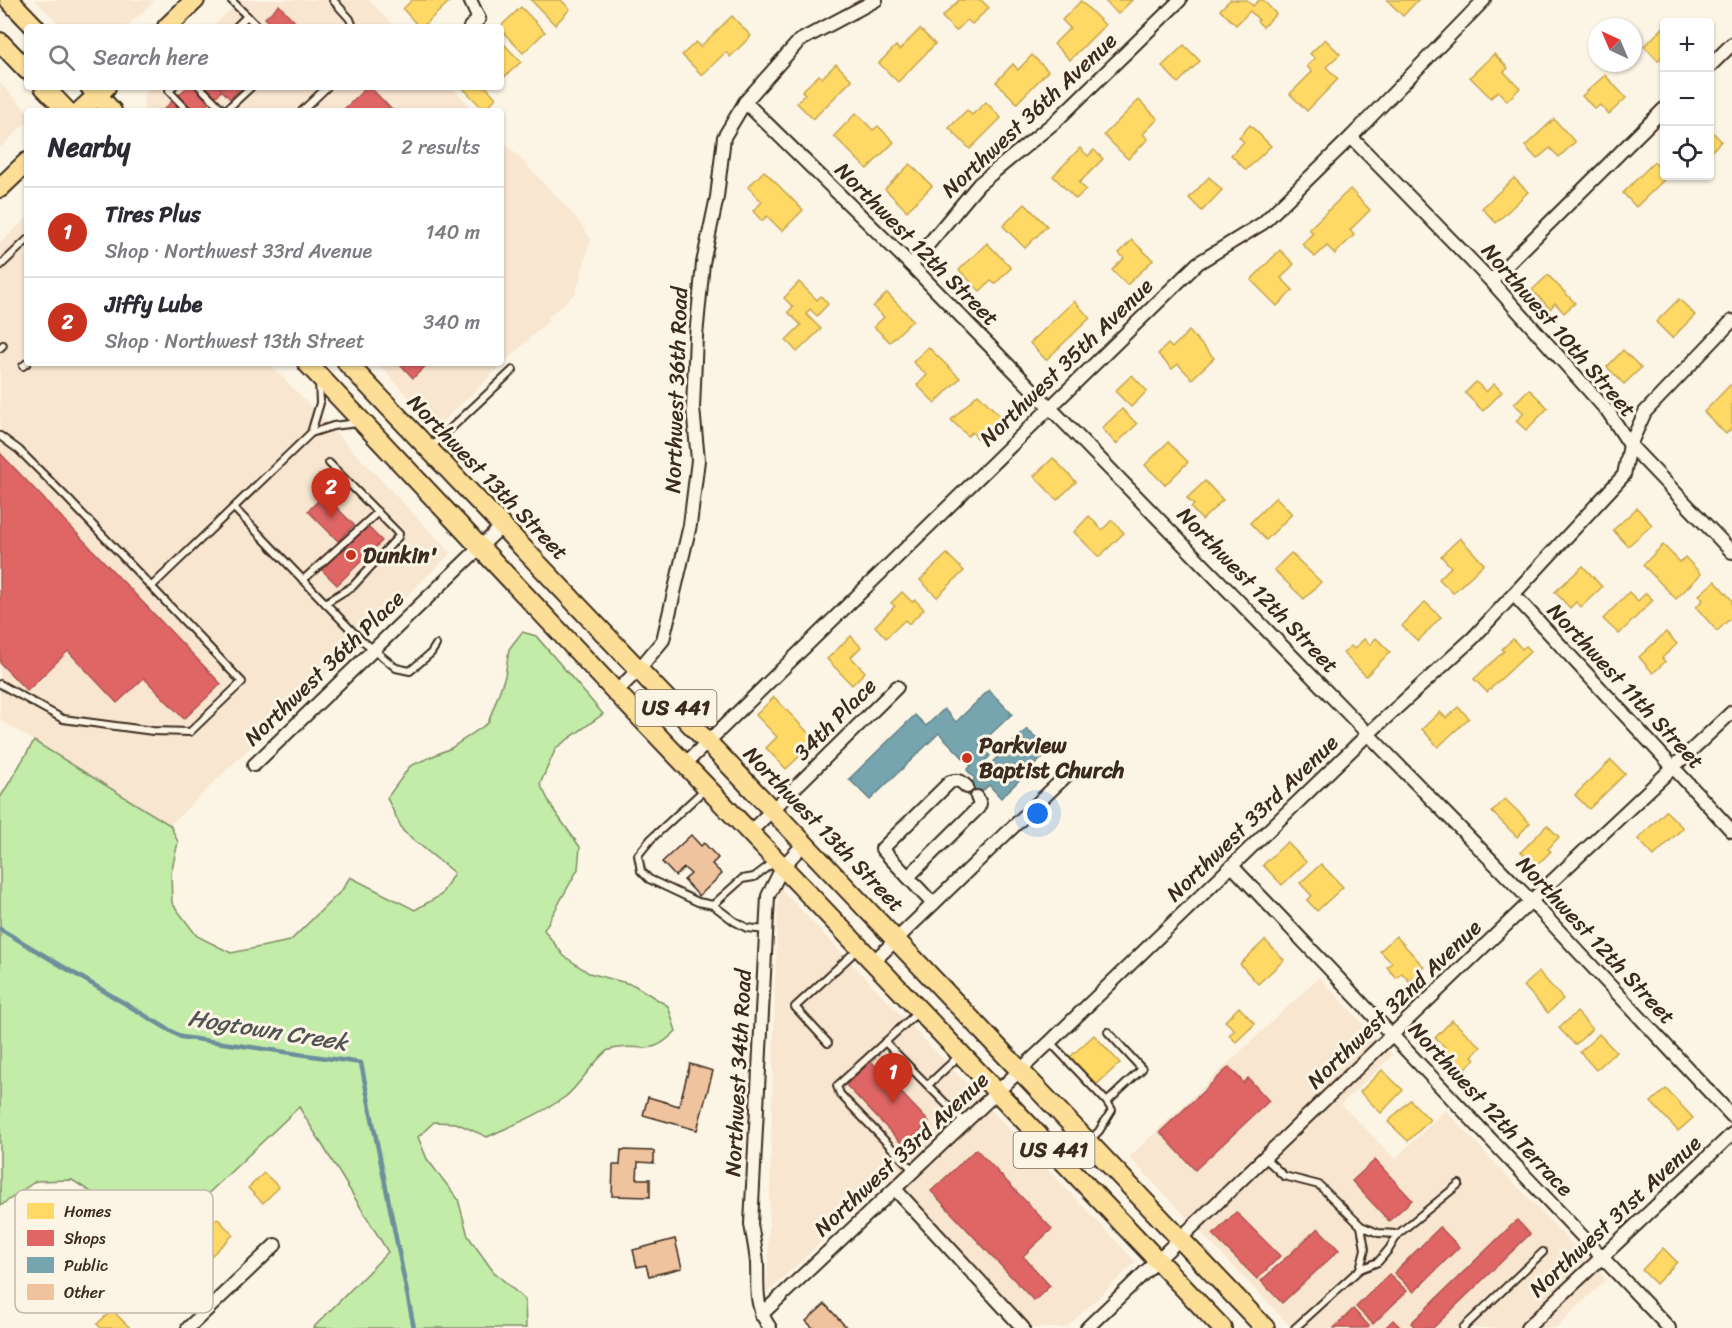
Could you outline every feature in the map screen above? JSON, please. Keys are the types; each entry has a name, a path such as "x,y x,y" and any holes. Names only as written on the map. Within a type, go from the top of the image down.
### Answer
{"main road":[{"path":"9,0 31,24"},
{"path":"170,24 195,0"},
{"path":"0,42 24,67"},
{"path":"47,90 64,108"},
{"path":"83,108 98,90 110,108"},
{"path":"0,188 24,165"},
{"name":"Northwest 13th Street","path":"350,366 1265,1328"},
{"name":"US 441","path":"313,369 616,692 999,1091 1222,1328"}],"street":[{"path":"470,0 479,19 473,24"},
{"name":"Northwest 36th Road","path":"616,692 663,640 690,525 698,460 693,408 696,336 704,263 717,197 724,137 745,102 799,41 876,0"},
{"name":"Northwest 36th Avenue","path":"911,265 979,184 1056,121 1180,0"},
{"name":"Northwest 35th Avenue","path":"685,764 1197,263 1263,223 1351,137 1484,0"},
{"path":"1714,62 1732,44"},
{"name":"Northwest 12th Street","path":"745,102 911,265 1531,901 1732,1116"},
{"path":"1491,281 1660,114"},
{"name":"Northwest 10th Street","path":"1351,137 1491,281 1609,413 1630,446 1732,552"},
{"name":"Northwest 33rd Avenue","path":"761,1315 1021,1071 1368,734 1473,638 1624,475 1630,446 1645,412 1732,321"},
{"name":"Northwest 36th Place","path":"254,765 502,526"},
{"name":"Northwest 11th Street","path":"1514,595 1732,831"},
{"name":"34th Place","path":"751,831 897,687"},
{"name":"Northwest 32nd Avenue","path":"1087,1328 1531,901 1732,712"},
{"path":"874,961 1069,773"},
{"path":"933,904 882,849 950,782 957,780 967,787"},
{"path":"908,877 978,808 980,804 976,797"},
{"name":"Northwest 34th Road","path":"761,1315 757,1302 757,1261 751,1224 768,896 780,862 804,844"},
{"name":"Northwest 12th Terrace","path":"1233,867 1669,1328"},
{"name":"Northwest 31st Avenue","path":"1527,1328 1732,1134"},
{"path":"895,1189 1023,1328"},
{"path":"213,1304 275,1245"},
{"path":"188,1328 204,1313"},
{"path":"761,1315 770,1328"}],"lane":[{"path":"231,0 255,24"},
{"path":"333,0 352,24"},
{"path":"239,24 247,16"},
{"path":"170,90 185,108"},
{"path":"203,90 221,108"},
{"path":"227,108 248,90"},
{"path":"305,108 324,90"},
{"path":"0,266 24,243"},
{"path":"311,433 320,403 313,369"},
{"path":"429,449 513,370"},
{"path":"152,586 311,433 339,424 364,423"},
{"path":"0,436 20,450 242,682 190,732 153,731 63,719 0,684"},
{"path":"325,603 353,586 399,534 329,464"},
{"path":"234,508 372,650 396,668 410,671 431,653 436,645"},
{"path":"303,580 378,512"},
{"path":"708,787 660,831 638,855 640,871 649,879 698,902 713,905 747,928 766,930"},
{"path":"713,905 742,879 754,877 780,862"},
{"path":"828,1043 795,1007 861,947"},
{"path":"914,1171 840,1094 837,1086 920,1010"},
{"path":"1107,1102 1142,1069 1108,1032"},
{"path":"885,1042 965,1123"},
{"path":"1050,1042 1112,1110 1109,1118 1088,1142"},
{"path":"928,1085 962,1053"},
{"path":"1264,1158 1284,1176 1319,1185 1361,1226 1378,1233 1398,1234"},
{"path":"1295,1328 1360,1269 1378,1262 1398,1234 1459,1184"},
{"path":"1360,1269 1365,1249 1361,1226"},
{"path":"1463,1328 1543,1252"}],"shaded area":[{"path":"35,0 155,0 130,24 59,24"},
{"path":"240,0 369,0 392,24 215,24"},
{"path":"0,83 24,108 24,125 0,148"},
{"path":"148,90 455,90 472,108 144,108 144,95"},
{"path":"504,141 573,214 591,239 576,293 548,317 548,321 504,363"},
{"path":"24,221 24,366 272,366 451,553 170,825 0,720 0,243"},
{"path":"381,366 501,366 436,428"},
{"path":"778,886 1136,1262 1066,1328 1027,1328 888,1179 767,1293"},
{"path":"1319,977 1393,1055 1341,1104 1395,1159 1445,1110 1606,1280 1555,1328 1292,1328 1129,1157"}],"green space":[{"path":"522,632 536,636 603,714 556,748 540,784 553,809 580,847 578,869 544,930 564,956 589,973 634,985 668,1006 676,1031 666,1040 650,1048 629,1047 609,1050 599,1058 565,1097 537,1114 487,1137 456,1123 434,1122 418,1137 427,1159 458,1199 468,1236 493,1271 525,1300 526,1328 313,1328 388,1252 299,1107 212,1190 88,1190 72,1180 36,1181 23,1190 15,1190 15,1196 0,1206 0,798 34,741 170,825 178,842 171,873 172,903 197,936 231,953 290,941 342,890 350,877 415,910 441,895 454,873 403,831 387,798 410,766 451,748 488,723 505,676 509,649"}],"building: Homes":[{"path":"412,0 450,1 425,24 416,24 403,9"},
{"path":"531,0 561,0 570,9 555,25"},
{"path":"959,0 981,0 989,8 972,24 967,20 956,31 942,17"},
{"path":"1104,0 1132,0 1118,14"},
{"path":"1230,0 1247,0 1253,6 1259,0 1263,0 1276,14 1263,27 1250,11 1236,25 1220,10"},
{"path":"1387,0 1418,0 1403,16"},
{"path":"1081,1 1105,25 1070,60 1054,44 1070,28 1062,20"},
{"path":"521,7 545,32 523,53 504,33 503,24"},
{"path":"732,16 751,36 730,57 726,52 702,75 682,55 696,42 700,47"},
{"path":"920,29 935,44 898,82 879,63 896,46 899,50"},
{"path":"1660,31 1660,59 1658,61 1644,46"},
{"path":"1325,39 1340,54 1326,67 1338,79 1307,111 1290,94 1312,72 1307,66 1315,58 1310,54"},
{"path":"504,44 521,62 504,77"},
{"path":"1184,45 1200,61 1178,83 1162,66"},
{"path":"1494,54 1508,68 1504,72 1520,88 1507,101 1498,91 1491,98 1470,77"},
{"path":"1032,55 1048,71 1017,103 996,82 1013,64 1018,70"},
{"path":"836,64 852,80 813,119 797,103 805,94 802,91 819,75 822,78"},
{"path":"1605,75 1626,98 1609,114 1600,105 1595,109 1582,96"},
{"path":"465,90 489,90 496,98 486,108 482,108"},
{"path":"1139,100 1158,119 1143,134 1148,139 1128,159 1104,135"},
{"path":"986,102 1001,118 970,149 949,128 967,110 972,115"},
{"path":"856,113 873,130 878,126 894,142 867,169 834,136"},
{"path":"1554,119 1575,142 1559,157 1550,148 1537,159 1525,146"},
{"path":"1250,125 1271,146 1246,170 1231,155 1244,142 1239,137"},
{"path":"1714,133 1721,141 1714,149"},
{"path":"1080,148 1088,156 1094,150 1103,159 1079,183 1086,189 1076,199 1053,176"},
{"path":"1654,162 1660,169 1660,180 1664,180 1636,207 1623,193"},
{"path":"910,164 932,186 907,211 885,189"},
{"path":"764,171 803,210 782,231 767,216 762,221 753,211 762,202 748,187"},
{"path":"1209,177 1222,190 1202,211 1189,198"},
{"path":"1514,178 1528,192 1496,223 1482,208"},
{"path":"1350,189 1370,210 1350,230 1354,235 1335,254 1327,246 1315,257 1302,244 1313,233 1309,229"},
{"path":"1025,204 1047,226 1025,248 1003,226"},
{"path":"1132,240 1153,260 1127,285 1112,270 1124,258 1119,253"},
{"path":"987,243 1011,268 995,284 991,281 980,291 959,270"},
{"path":"1280,250 1294,264 1281,278 1293,290 1277,306 1251,280"},
{"path":"1548,275 1575,303 1564,313 1555,303 1550,309 1532,290"},
{"path":"799,282 817,300 821,296 828,304 817,316 810,309 806,314 821,329 797,352 786,340 801,325 788,312 793,307 784,298"},
{"path":"887,293 913,320 890,342 874,327 884,317 873,307"},
{"path":"1679,299 1695,315 1672,338 1656,322"},
{"path":"1074,301 1090,318 1046,360 1030,343"},
{"path":"1189,331 1214,358 1192,379 1178,364 1172,369 1158,354 1168,344 1172,348"},
{"path":"928,347 960,378 935,403 917,385 927,375 913,362"},
{"path":"1623,350 1641,368 1624,384 1607,367"},
{"path":"1132,375 1147,391 1131,407 1115,391"},
{"path":"1476,382 1486,392 1494,384 1502,392 1483,411 1465,393"},
{"path":"1730,385 1732,387 1732,428 1726,434 1704,412"},
{"path":"1529,389 1548,408 1526,430 1516,421 1524,413 1514,404"},
{"path":"978,394 1001,417 978,439 972,432 968,436 951,420"},
{"path":"1122,409 1137,424 1116,444 1102,428"},
{"path":"1168,442 1188,462 1165,485 1145,465"},
{"path":"1053,458 1076,482 1057,500 1034,476"},
{"path":"1205,481 1223,500 1202,520 1191,508 1194,505 1187,498"},
{"path":"1276,497 1292,514 1266,540 1250,523"},
{"path":"1637,508 1652,525 1628,546 1613,530"},
{"path":"1089,516 1102,530 1112,520 1124,533 1099,557 1074,532"},
{"path":"1460,538 1484,564 1453,593 1439,579 1451,567 1441,556"},
{"path":"1663,545 1680,562 1685,557 1701,574 1676,599 1643,565"},
{"path":"1291,553 1321,582 1304,599 1274,570"},
{"path":"947,554 964,571 937,597 920,580"},
{"path":"1583,566 1602,587 1581,607 1576,602 1570,608 1555,592"},
{"path":"1715,581 1732,600 1732,617 1717,631 1696,607 1703,600 1699,595"},
{"path":"902,592 924,609 909,624 905,620 886,638 875,626 895,606 891,603"},
{"path":"1629,592 1638,601 1646,593 1653,600 1619,634 1603,619"},
{"path":"1425,602 1441,617 1418,641 1402,626"},
{"path":"1666,632 1677,644 1662,658 1665,662 1653,673 1639,657"},
{"path":"851,636 861,647 851,657 865,672 852,685 827,659"},
{"path":"1376,638 1390,652 1366,676 1343,653 1351,646 1354,649 1364,639 1370,645"},
{"path":"1513,639 1522,649 1526,646 1531,651 1487,692 1474,679 1504,651 1502,649"},
{"path":"774,697 816,741 786,769 766,748 777,737 756,715"},
{"path":"1458,707 1469,718 1438,747 1422,729 1440,712 1446,718"},
{"path":"1611,760 1625,774 1589,809 1575,795"},
{"path":"1505,799 1530,823 1517,837 1492,812"},
{"path":"1666,811 1683,828 1654,856 1638,839"},
{"path":"1547,825 1559,837 1548,849 1551,851 1536,866 1521,852"},
{"path":"1287,842 1306,862 1282,885 1263,865"},
{"path":"1321,864 1343,887 1317,911 1307,900 1312,896 1300,883"},
{"path":"1396,936 1424,967 1409,981 1402,973 1396,978 1387,967 1392,963 1380,951"},
{"path":"1265,940 1284,960 1258,984 1240,964"},
{"path":"1539,972 1563,999 1548,1013 1524,986"},
{"path":"1239,1007 1255,1024 1236,1042 1229,1035 1235,1030 1225,1021"},
{"path":"1577,1012 1592,1029 1575,1045 1559,1028"},
{"path":"1452,1020 1481,1047 1472,1056 1475,1059 1463,1071 1441,1050 1445,1047 1435,1038"},
{"path":"1599,1034 1616,1052 1596,1070 1580,1052"},
{"path":"1094,1035 1120,1063 1096,1085 1070,1057"},
{"path":"1382,1070 1403,1090 1381,1113 1360,1092"},
{"path":"1666,1089 1693,1118 1678,1131 1651,1102"},
{"path":"1410,1100 1430,1120 1408,1141 1388,1122"},
{"path":"264,1173 279,1187 263,1203 248,1188"},
{"path":"217,1218 233,1235 213,1254 213,1222"},
{"path":"1663,1248 1677,1262 1656,1284 1642,1270"},
{"path":"109,1313 115,1313 130,1328 101,1328 97,1324"}],"building: Shops":[{"path":"279,5 296,23 271,24 265,18"},
{"path":"184,90 223,90 203,108 165,108"},
{"path":"222,90 239,90 230,99"},
{"path":"364,90 373,90 390,108 345,108"},
{"path":"402,366 426,366 413,378"},
{"path":"0,453 221,684 184,719 144,678 117,703 68,651 27,691 0,663"},
{"path":"324,495 354,525 338,541 308,511"},
{"name":"Dunkin'","path":"366,525 382,541 337,585 321,569"},
{"path":"871,1061 929,1122 904,1146 846,1085"},
{"path":"1229,1067 1244,1083 1248,1078 1269,1101 1195,1170 1160,1132"},
{"path":"976,1149 1052,1229 1023,1256 1050,1286 1034,1301 931,1191"},
{"path":"1375,1160 1412,1200 1389,1221 1352,1181"},
{"path":"1236,1212 1280,1256 1257,1279 1213,1235"},
{"path":"1517,1220 1530,1234 1433,1328 1416,1328 1411,1323"},
{"path":"1440,1227 1459,1247 1414,1292 1394,1273"},
{"path":"1318,1228 1339,1250 1282,1303 1261,1281"},
{"path":"1389,1274 1407,1291 1373,1324 1356,1307"},
{"path":"1353,1309 1369,1326 1367,1328 1334,1328"},
{"path":"1393,1320 1401,1328 1385,1328"}],"building: Public":[{"path":"989,690 1012,714 979,745 990,756 980,766 984,770 1027,729 1049,751 1001,798 989,785 973,800 963,791 975,779 967,770 971,766 939,733 870,800 849,779 915,715 926,726 944,709 956,722"}],"building: Other":[{"path":"691,835 701,846 704,843 718,858 712,864 722,874 699,896 684,880 691,874 684,868 675,876 662,862"},
{"path":"690,1064 713,1071 697,1130 643,1115 648,1097 679,1106"},
{"path":"621,1150 654,1151 654,1163 638,1162 637,1179 650,1179 650,1197 612,1196 613,1165 620,1165"},
{"path":"675,1239 682,1268 649,1276 646,1265 637,1267 633,1250"},
{"path":"825,1304 847,1328 813,1328 806,1321"}],"waterway":[{"name":"Hogtown Creek","path":"0,929 181,1037 361,1063 414,1328"}],"place":[{"name":"Jiffy Lube","path":"331,518"},
{"name":"Dunkin'","path":"351,555"},
{"name":"Parkview Baptist Church","path":"967,758"},
{"name":"Tires Plus","path":"893,1103"}]}
